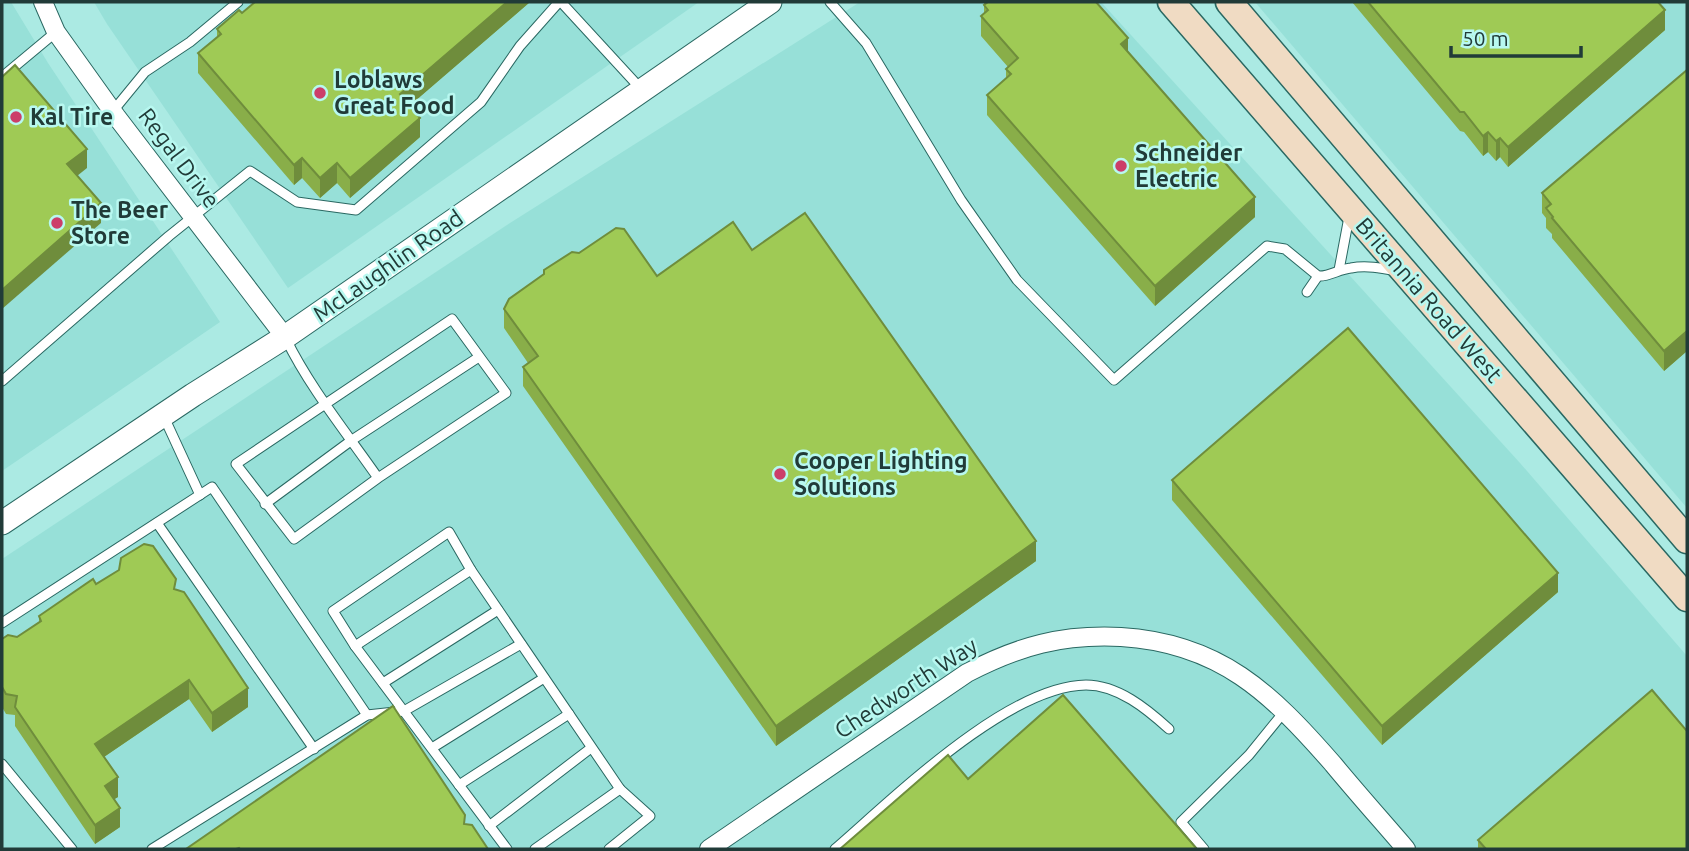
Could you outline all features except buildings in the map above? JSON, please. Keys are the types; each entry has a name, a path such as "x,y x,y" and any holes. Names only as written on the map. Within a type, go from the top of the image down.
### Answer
{"main road":[{"name":"Britannia Road West","path":"1171,2 1687,598"},
{"name":"Britannia Road West","path":"1230,2 1687,540"}],"street":[{"name":"Regal Drive","path":"43,2 57,32 113,111 285,337"},
{"name":"McLaughlin Road","path":"2,523 285,337 770,2"},
{"name":"Chedworth Way","path":"709,849 967,673 990,661 1039,643 1090,636 1144,639 1171,645 1206,657 1261,689 1285,710 1406,849"}],"lane":[{"path":"113,111 145,72 182,48 238,2"},
{"path":"2,381 250,171 297,202 356,211 481,102 520,46 560,2 642,90"},
{"path":"830,2 866,43 961,200 1017,280 1114,380 1267,246 1285,249 1318,276 1325,277 1339,270 1368,267 1406,272"},
{"path":"2,77 57,32"},
{"path":"1339,270 1350,208"},
{"path":"1307,292 1318,276"},
{"path":"452,318 479,356 506,393 378,478 294,539 236,464 452,318"},
{"path":"285,337 296,359 378,478"},
{"path":"265,504 352,440 479,356"},
{"path":"163,415 200,495"},
{"path":"2,623 212,487 367,715"},
{"path":"157,523 314,749"},
{"path":"507,849 355,646 333,611 449,532 471,570 620,789 650,816 609,849"},
{"path":"355,646 471,570"},
{"path":"383,683 498,610"},
{"path":"152,849 367,715 404,711 522,644"},
{"path":"432,748 544,678"},
{"path":"835,849 943,756 990,721 1038,697 1086,685 1105,689 1126,696 1148,709 1169,729"},
{"path":"1204,849 1181,822 1249,755 1285,710"},
{"path":"459,785 569,714"},
{"path":"489,826 591,748"},
{"path":"2,764 72,849"},
{"path":"535,849 620,789"}],"shaded area":[{"path":"2,2 11,2 48,63 220,322 2,471"},
{"path":"94,2 699,2 288,288"},
{"path":"860,2 1101,2 1520,463 1687,656 1687,849 2,849 2,559 510,223"},
{"path":"1255,2 1687,2 1687,508"}],"place":[{"name":"Loblaws Great Food","path":"320,93"},
{"name":"Kal Tire","path":"16,117"},
{"name":"Schneider Electric","path":"1121,166"},
{"name":"The Beer Store","path":"57,223"},
{"name":"Cooper Lighting Solutions","path":"780,474"}]}
